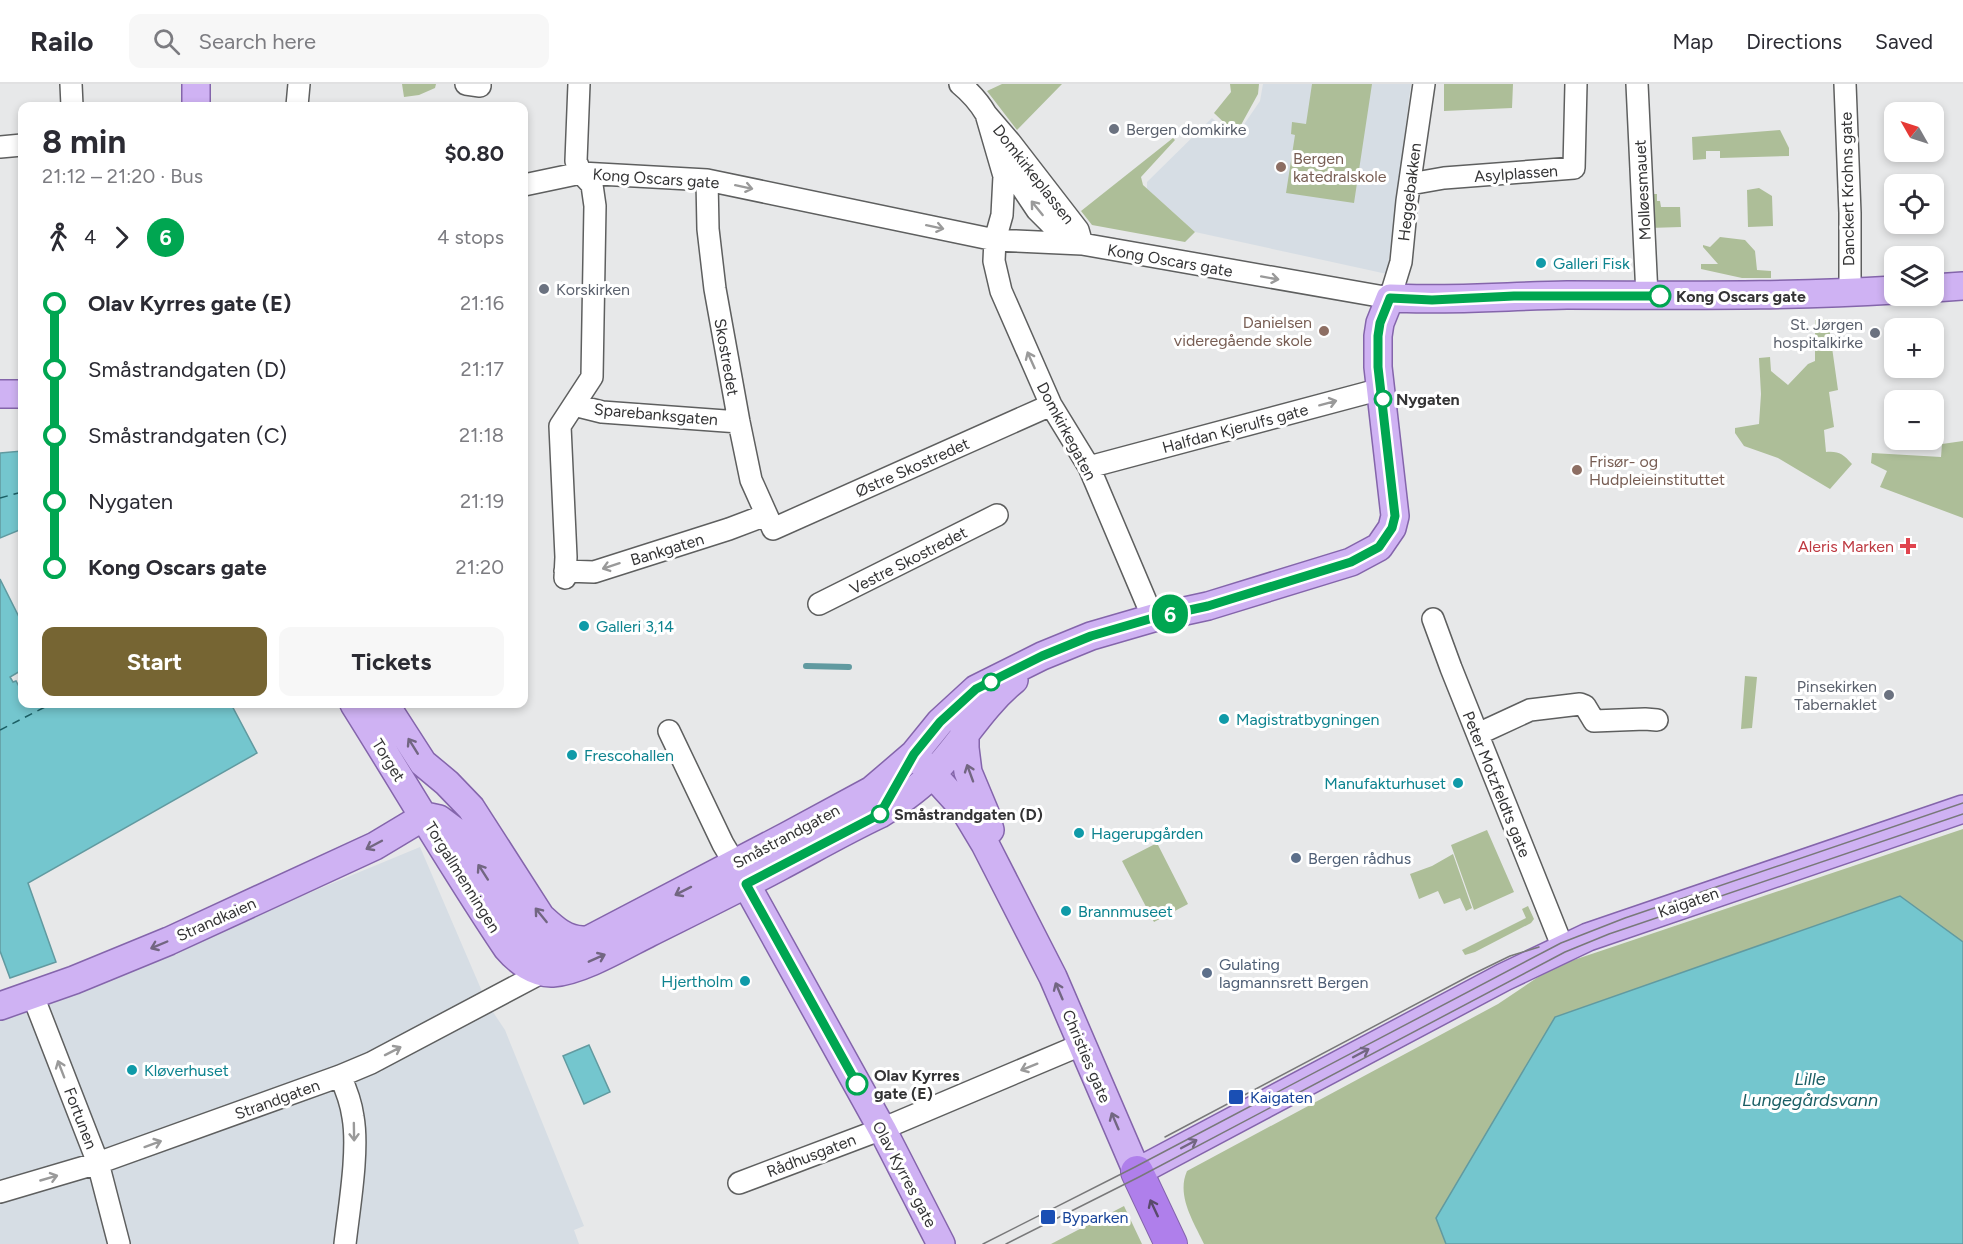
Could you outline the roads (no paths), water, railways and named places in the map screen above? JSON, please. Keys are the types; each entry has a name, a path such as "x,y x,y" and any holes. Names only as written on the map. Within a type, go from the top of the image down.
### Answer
{"highway":[{"name":"Christies gate","path":"1137,1172 1171,1244"}],"main road":[{"path":"196,84 196,102"},
{"path":"1944,287 1963,286"},
{"name":"Kong Oscars gate","path":"1390,298 1432,300 1514,296 1647,296 1884,291"},
{"path":"880,814 914,754 940,722 976,689 1042,656 1091,636 1153,618 1208,606 1351,562 1379,547 1392,528 1395,516 1378,367 1380,323 1390,298"},
{"path":"0,394 18,394"},
{"name":"Småstrandgaten","path":"590,939 880,814 933,774 998,692 1042,656"},
{"name":"Torget","path":"357,708 425,816"},
{"name":"Torget","path":"388,708 423,763 447,783 475,813 541,917 565,936 576,940 590,939"},
{"name":"Christies gate","path":"965,735 964,748 968,772 986,815 998,869"},
{"name":"Småstrandgaten","path":"541,973 567,970 600,957 740,874 872,790 914,754"},
{"name":"Christies gate","path":"914,754 964,809 980,833 1053,977 1137,1172"},
{"name":"Kaigaten","path":"1137,1172 1563,948 1627,922 1963,809"},
{"name":"Torgallmenningen","path":"425,816 439,819 459,834 518,925 531,938 548,946 569,946 590,939"},
{"name":"Torgallmenningen","path":"425,816 473,897 507,948 513,955 541,973"},
{"name":"Strandkaien","path":"0,1006 33,996 159,945 244,907 375,846 425,816"},
{"name":"Olav Kyrres gate","path":"740,874 887,1127 941,1244"}],"street":[{"path":"71,84 72,102"},
{"path":"297,102 299,84"},
{"path":"574,405 592,377 595,206 592,185 581,173 576,161 579,84"},
{"name":"Heggebakken","path":"1390,298 1401,262 1414,145 1424,84"},
{"name":"Asylplassen","path":"1410,184 1444,178 1574,168 1576,84"},
{"name":"Molløesmauet","path":"1637,84 1647,296"},
{"name":"Danckert Krohns gate","path":"1845,84 1850,213 1850,293"},
{"name":"Domkirkeplassen","path":"966,89 1078,230 1083,244"},
{"name":"Domkirkeplassen","path":"986,114 1004,176 1002,215 995,240"},
{"path":"0,147 18,145"},
{"name":"Domkirkeplassen","path":"996,145 1011,173 1037,210 1051,224 1083,244"},
{"name":"Kong Oscars gate","path":"528,183 581,173 707,180 995,240 1083,244 1390,298"},
{"name":"Skostredet","path":"707,180 708,229 715,290 751,480 769,522"},
{"name":"Domkirkegaten","path":"995,240 994,261 1000,291 1051,405 1089,467 1153,618"},
{"name":"Halfdan Kjerulfs gate","path":"1089,467 1206,444 1381,389"},
{"name":"Sparebanksgaten","path":"574,405 602,412 739,422"},
{"name":"Bankgaten","path":"574,405 560,426 565,574 594,572 729,529 769,522"},
{"name":"Østre Skostredet","path":"769,522 1051,405"},
{"name":"Vestre Skostredet","path":"819,604 997,515"},
{"name":"Peter Motzfeldts gate","path":"1433,619 1563,948"},
{"path":"1478,734 1530,710 1580,704 1585,706 1594,721 1657,720"},
{"name":"Olav Kyrres gate","path":"669,731 723,844 740,874"},
{"name":"Strandgaten","path":"0,1192 98,1163 340,1076 371,1063 541,973"},
{"name":"Fortunen","path":"33,996 98,1163 119,1244"},
{"name":"Rådhusgaten","path":"740,1183 887,1127 1083,1044"},
{"path":"340,1076 354,1119 354,1154 345,1244"}],"water":[{"path":"18,451 18,531 0,538 0,453"},
{"path":"0,579 18,615 18,672 10,677 18,685 18,708 233,708 257,753 28,883 56,962 10,978 0,951"},
{"name":"Lille Lungegårdsvann","path":"1900,896 1963,942 1963,1244 1446,1244 1436,1218 1555,1017"},
{"path":"589,1045 610,1092 584,1104 563,1056"}],"waterway":[{"path":"806,666 849,667"}],"tram line":[{"path":"983,1244 1135,1167 1561,943 1625,918 1963,803"},
{"path":"1006,1244 1139,1177 1565,952 1609,934 1963,814"},
{"path":"1165,1137 1471,975 1510,956 1539,947"}],"place":[{"name":"Bergen domkirke","path":"1114,129"},
{"name":"Bergen katedralskole","path":"1281,167"},
{"name":"Galleri Fisk","path":"1541,263"},
{"name":"Korskirken","path":"544,289"},
{"name":"Kong Oscars gate","path":"1660,296"},
{"name":"Danielsen videregående skole","path":"1324,331"},
{"name":"St. Jørgen hospitalkirke","path":"1875,333"},
{"name":"Nygaten","path":"1383,399"},
{"name":"Frisør- og Hudpleieinstituttet","path":"1577,470"},
{"name":"Aleris Marken","path":"1908,546"},
{"name":"Galleri 3,14","path":"584,626"},
{"name":"Pinsekirken Tabernaklet","path":"1889,695"},
{"name":"Magistratbygningen","path":"1224,719"},
{"name":"Frescohallen","path":"572,755"},
{"name":"Manufakturhuset","path":"1458,783"},
{"name":"Småstrandgaten (D)","path":"880,814"},
{"name":"Hagerupgården","path":"1079,833"},
{"name":"Bergen rådhus","path":"1296,858"},
{"name":"Brannmuseet","path":"1066,911"},
{"name":"Gulating lagmannsrett Bergen","path":"1207,973"},
{"name":"Hjertholm","path":"745,981"},
{"name":"Kløverhuset","path":"132,1070"},
{"name":"Olav Kyrres gate (E)","path":"857,1084"},
{"name":"Kaigaten","path":"1236,1097"},
{"name":"Byparken","path":"1048,1217"}]}
